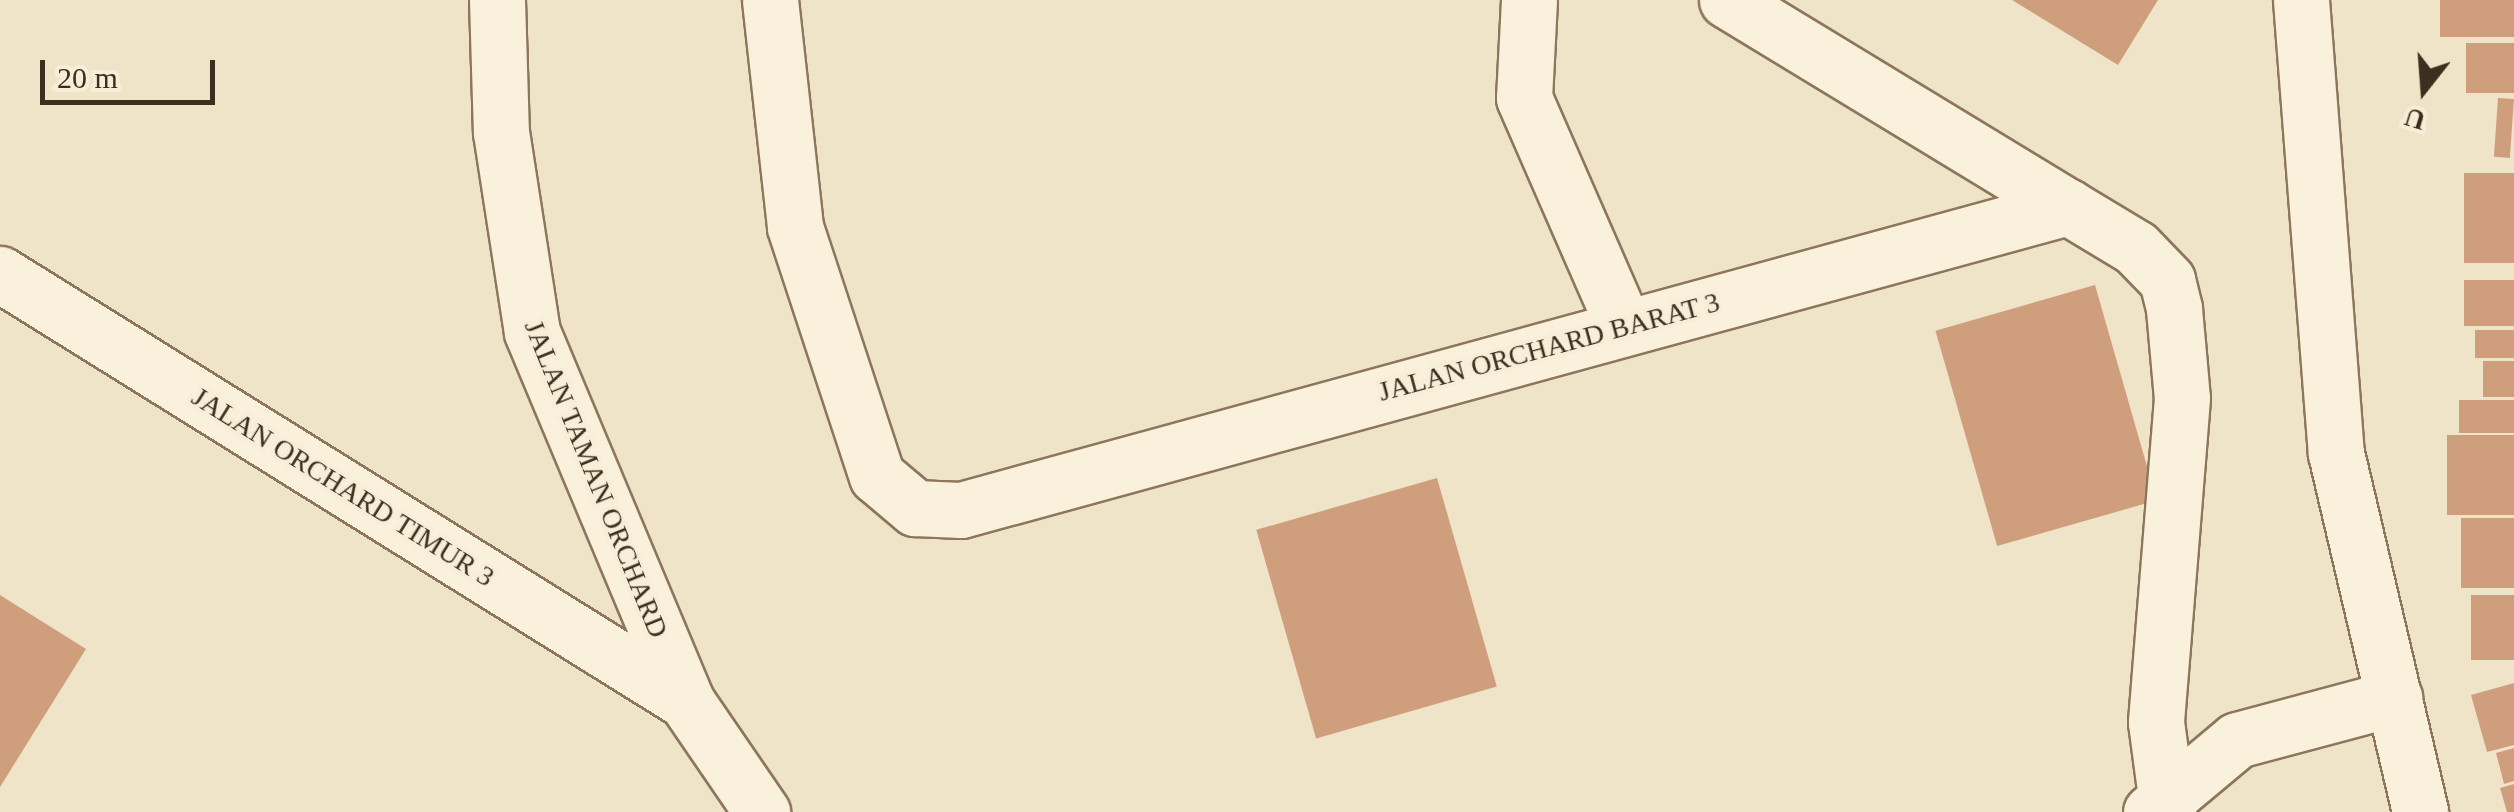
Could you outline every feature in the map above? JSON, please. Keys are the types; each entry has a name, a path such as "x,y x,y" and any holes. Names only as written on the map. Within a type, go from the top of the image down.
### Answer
{"street":[{"name":"JALAN TAMAN ORCHARD","path":"497,0 502,132 532,332 686,701 762,812"},
{"name":"JALAN ORCHARD BARAT 3","path":"770,0 795,227 877,476 915,508 961,510 1623,325 2068,208"},
{"path":"1529,0 1524,98 1623,325"},
{"path":"1727,0 2136,248 2168,280 2182,398 2156,722 2161,807"},
{"path":"2301,0 2336,453 2420,812"},
{"name":"JALAN ORCHARD TIMUR 3","path":"0,274 686,701"},
{"path":"2161,807 2237,740 2394,698"}],"building":[{"path":"2012,0 2158,0 2118,65"},
{"path":"2440,0 2514,0 2514,37 2440,37"},
{"path":"2466,43 2514,43 2514,93 2466,93"},
{"path":"2498,98 2514,99 2510,158 2494,157"},
{"path":"2464,173 2514,173 2514,263 2464,263"},
{"path":"2464,280 2514,280 2514,326 2464,326"},
{"path":"2095,285 2157,500 1997,546 1935,331"},
{"path":"2475,330 2514,330 2514,358 2475,358"},
{"path":"2483,361 2514,361 2514,397 2483,397"},
{"path":"2459,400 2514,400 2514,433 2459,433"},
{"path":"2447,435 2514,435 2514,515 2447,515"},
{"path":"1437,478 1497,687 1316,738 1256,530"},
{"path":"2461,518 2514,518 2514,588 2461,588"},
{"path":"0,595 86,649 0,787"},
{"path":"2471,595 2514,595 2514,660 2471,660"},
{"path":"2514,683 2514,745 2487,752 2471,695"},
{"path":"2514,748 2514,781 2504,784 2496,753"},
{"path":"2514,784 2514,812 2507,812 2500,788"}]}
